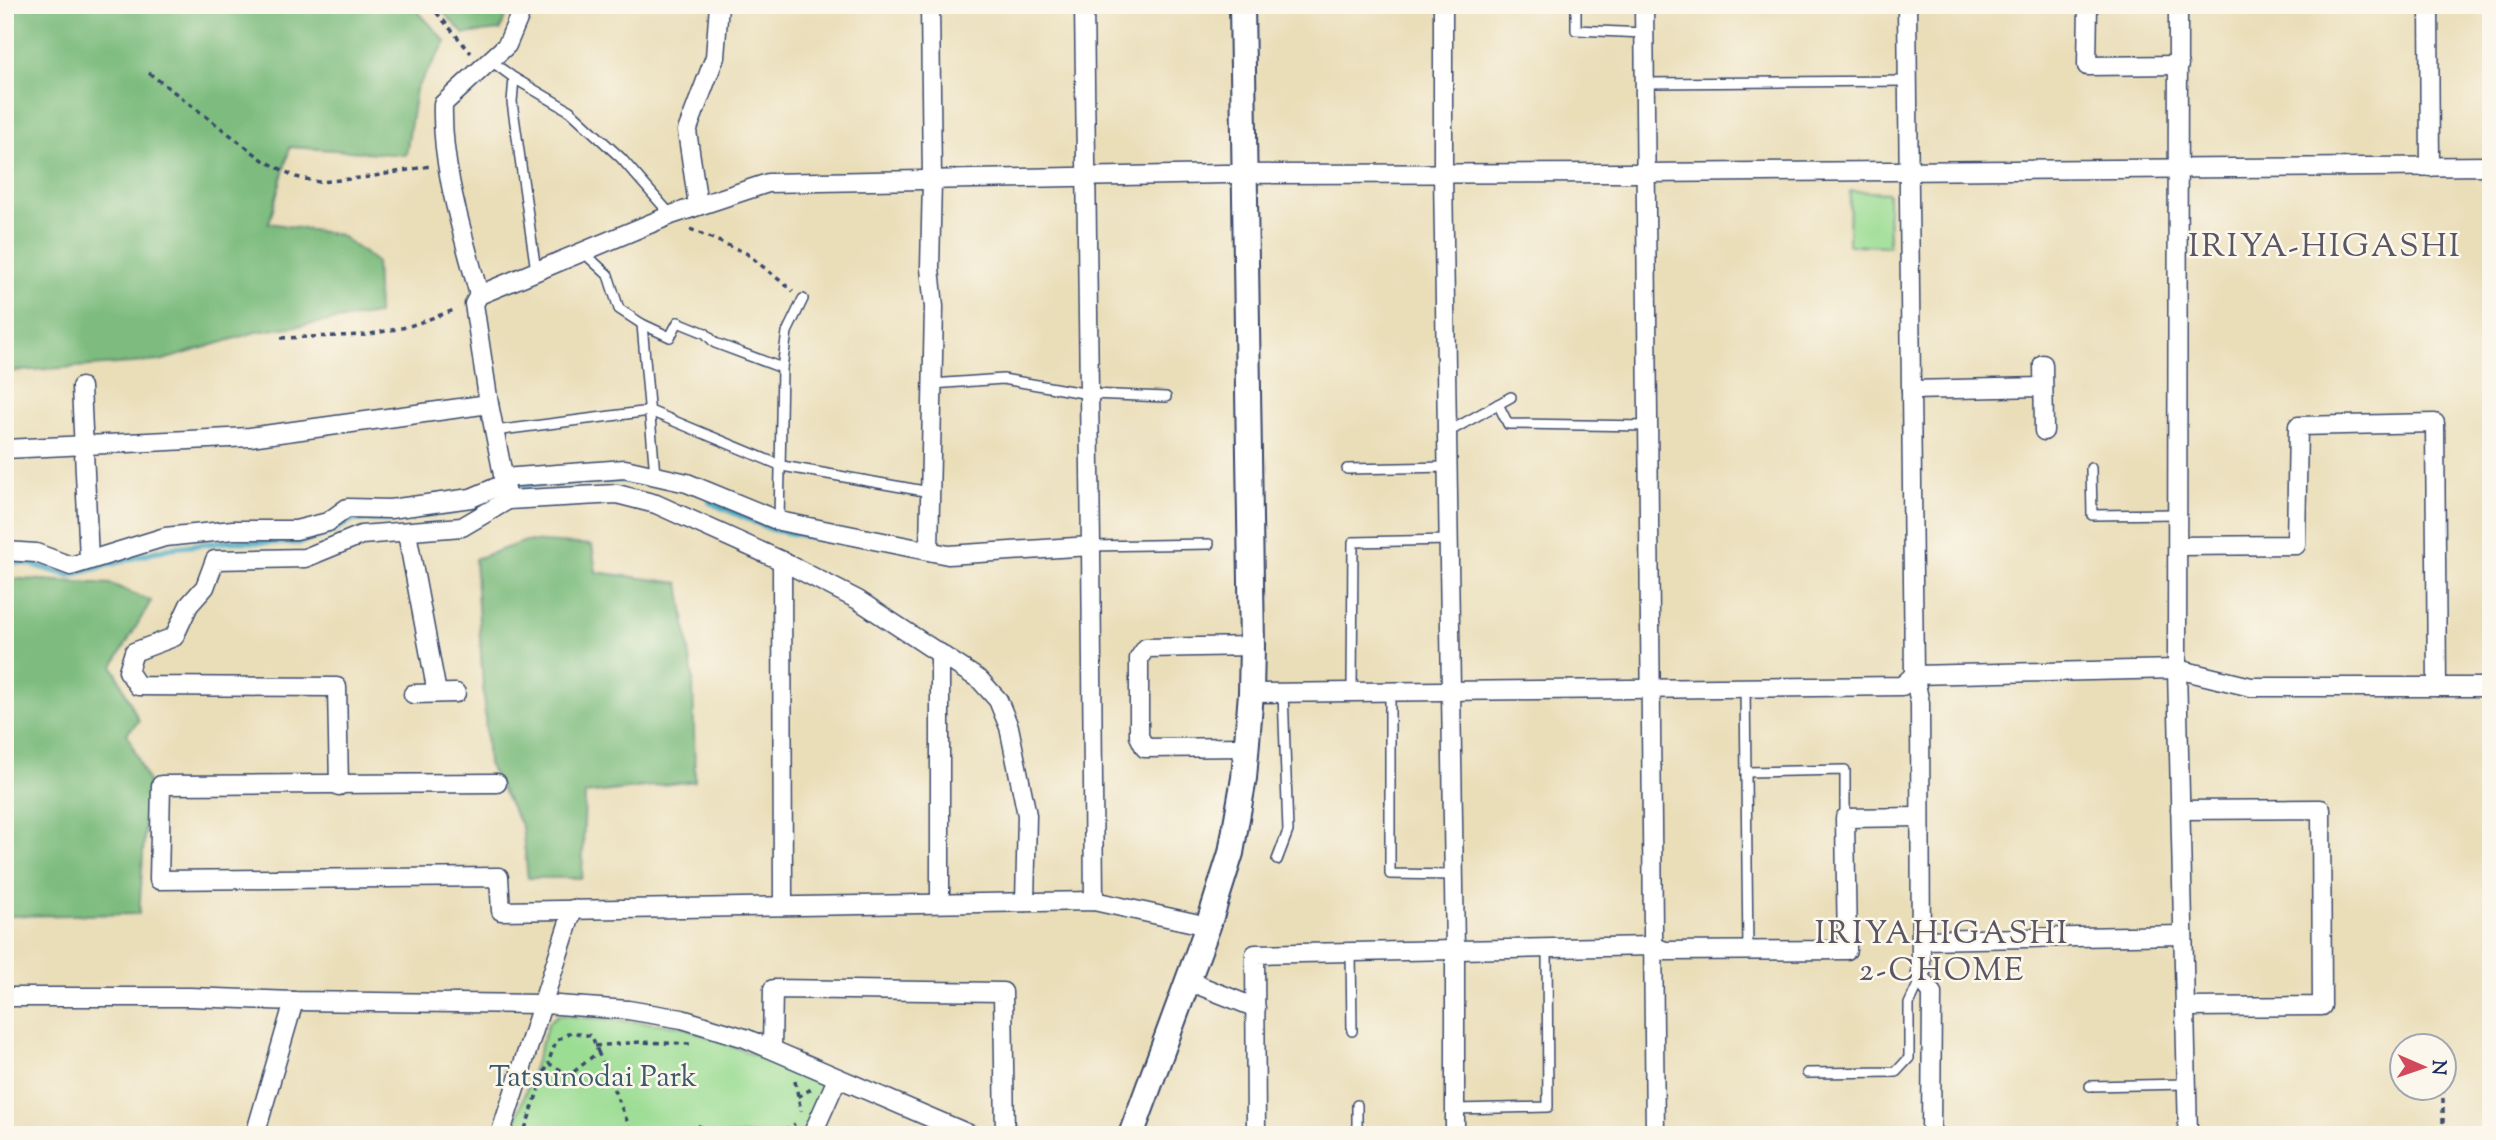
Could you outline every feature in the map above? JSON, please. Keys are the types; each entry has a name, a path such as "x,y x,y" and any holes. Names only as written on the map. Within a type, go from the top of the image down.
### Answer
{"street":[{"path":"505,487 489,404 476,300 446,163 442,134 443,104 507,45 524,5"},
{"path":"698,205 687,131 715,57 719,5"},
{"path":"929,550 934,307 930,268 930,5"},
{"path":"1084,5 1094,901"},
{"path":"1131,1135 1208,926 1231,853 1247,747 1252,646 1242,5"},
{"path":"1443,5 1455,1135"},
{"path":"1644,5 1655,1135"},
{"path":"1907,5 1914,675 1920,703 1921,978 1932,993 1931,1135"},
{"path":"2088,5 2087,66 2179,65"},
{"path":"2178,5 2177,669 2188,1135"},
{"path":"2429,5 2430,167"},
{"path":"476,300 671,215 768,183 1086,176 2491,166"},
{"path":"2043,364 2044,431"},
{"path":"81,387 89,559"},
{"path":"1912,390 2043,387"},
{"path":"5,449 250,437 489,404"},
{"path":"2178,546 2296,545 2298,426 2435,423 2437,687"},
{"path":"5,551 36,553 71,566 165,537 233,530 296,530 328,522 347,508 390,509 471,498 505,487 625,469 687,483 779,521 948,555 1091,546"},
{"path":"339,786 337,687 138,686 128,671 134,652 174,637 189,605 205,587 215,560 306,558 361,535 462,527 505,487 617,495 656,504 782,561 858,600 980,680 998,700 1009,727 1027,814 1025,902"},
{"path":"407,533 437,693"},
{"path":"782,561 783,906"},
{"path":"1247,747 1145,748 1139,736 1139,658 1146,648 1252,646"},
{"path":"940,653 940,904"},
{"path":"1251,693 1902,686 1914,675 2177,669 2251,687 2491,687"},
{"path":"413,694 456,693"},
{"path":"496,783 161,785 159,880 499,877 501,911 1094,901 1208,926"},
{"path":"2180,810 2321,809 2322,1006 2185,1007"},
{"path":"1256,1135 1255,954 1653,946 1665,951 1847,950 1845,818 1920,817"},
{"path":"500,1135 573,909"},
{"path":"1921,940 2183,935"},
{"path":"1188,981 1256,1008"},
{"path":"772,1049 773,989 1003,992 1005,1135"},
{"path":"5,997 190,997 294,1002 544,1004 628,1010 682,1019 745,1038 971,1135"},
{"path":"255,1135 294,1002"},
{"path":"812,1135 836,1079"}],"lane":[{"path":"1576,5 1576,30 1644,33"},
{"path":"488,65 570,111 621,158 671,215"},
{"path":"514,79 512,102 536,272"},
{"path":"1644,83 1908,81"},
{"path":"583,253 608,275 619,309 642,324 670,337 678,322 705,332 715,343 782,368"},
{"path":"779,521 782,368 786,332 803,299"},
{"path":"642,324 655,475"},
{"path":"932,384 1003,379 1089,394 1166,397"},
{"path":"1448,432 1511,397"},
{"path":"1498,404 1508,425 1647,426"},
{"path":"494,431 650,411 782,466 930,492"},
{"path":"1346,469 1448,467"},
{"path":"2091,468 2092,515 2178,514"},
{"path":"1352,691 1353,542 1450,540"},
{"path":"1091,546 1209,544"},
{"path":"1745,687 1748,951"},
{"path":"1390,690 1390,874 1454,874"},
{"path":"1277,860 1288,831 1283,692"},
{"path":"1746,772 1845,770 1845,818"},
{"path":"1454,1109 1548,1107 1547,948"},
{"path":"1351,952 1352,1031"},
{"path":"1807,1073 1896,1072 1909,1058 1909,1004 1921,978"},
{"path":"2090,1086 2186,1084"},
{"path":"1357,1105 1357,1135"}],"path":[{"path":"430,5 488,65"},
{"path":"149,72 263,160 296,177 318,182 369,177 446,163"},
{"path":"671,215 690,229 746,253 803,299"},
{"path":"281,338 365,335 407,327 476,300"},
{"path":"523,1135 556,1041 571,1032 592,1036 633,1135"},
{"path":"594,1046 640,1042"},
{"path":"548,1063 570,1075 598,1052"},
{"path":"776,1135 803,1120 793,1073"},
{"path":"2442,1102 2443,1135"},
{"path":"659,1135 699,1126 716,1135"}],"green space":[{"path":"5,5 412,5 446,42 416,89 406,155 290,147 269,223 340,235 376,262 378,314 256,332 160,361 5,372"},
{"path":"436,5 510,5 500,30 464,34"},
{"path":"1850,191 1888,193 1889,246 1849,245"},
{"path":"526,541 592,545 596,572 679,583 693,678 695,781 585,794 582,878 528,878 522,827 488,764 475,559"},
{"path":"5,578 111,584 151,601 113,666 139,721 127,733 148,782 139,914 5,916"},
{"name":"Tatsunodai Park","path":"558,1015 681,1026 820,1081 824,1087 807,1135 511,1135 549,1022"}],"waterway":[{"path":"517,486 621,480 647,482"},
{"path":"710,502 771,529 829,540"},
{"path":"5,562 26,563 70,575 169,548 230,541 299,543 334,531 351,520 389,520 455,511"}],"district":[{"name":"IRIYA-HIGASHI","path":"2325,244"},
{"name":"IRIYAHIGASHI 2-CHOME","path":"1942,950"}]}
